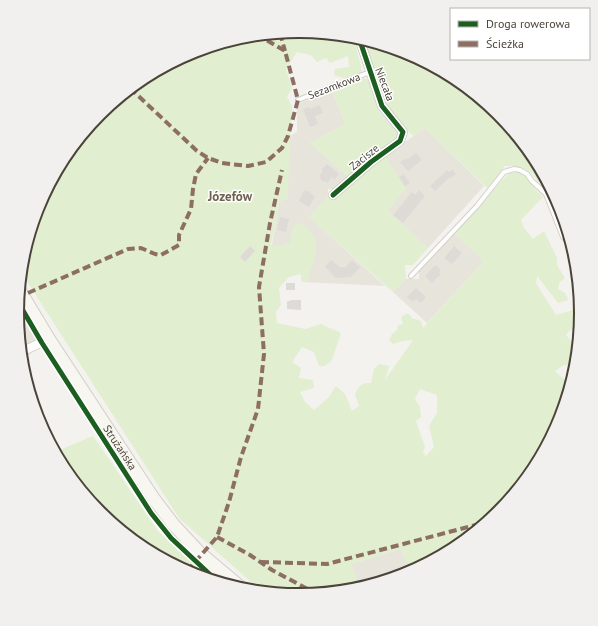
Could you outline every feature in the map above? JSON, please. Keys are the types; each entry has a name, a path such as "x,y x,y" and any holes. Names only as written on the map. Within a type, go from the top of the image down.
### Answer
{"main road":[{"name":"Strużańska","path":"25,299 49,339 154,499 173,524 199,552 232,580"}],"street":[{"name":"Niecała","path":"361,45 382,106 403,132"},
{"name":"Zacisze","path":"333,195 371,162 400,140 403,132"},
{"path":"26,350 49,339"}],"lane":[{"name":"Sezamkowa","path":"298,100 370,72"},
{"path":"411,276 477,206 504,172 514,169 520,170 527,174 546,194 563,237"}],"path":[{"path":"24,313 27,318"}],"shaded area":[{"path":"332,91 345,124 310,143 348,177 333,189 328,189 328,196 309,217 385,286 302,282 298,259 269,262 279,203 289,160 290,136 297,132 297,107 300,103"},
{"path":"425,128 484,186 428,248 388,211 385,156"},
{"path":"454,233 484,261 427,323 393,292 406,279 419,279 419,271"},
{"path":"24,322 36,340 36,347 27,357"},
{"path":"401,549 407,566 358,582 351,564"}],"green space":[{"path":"299,38 335,40 355,43 362,76 349,80 334,75 335,69 349,67 348,56 330,63 326,58 317,62 311,55 297,52 286,69 292,88 287,97 292,106 288,198 279,203 271,245 279,246 289,243 291,240 291,233 296,223 304,226 310,231 316,243 316,250 307,282 302,282 301,274 289,277 279,288 281,305 276,312 277,323 305,329 321,324 341,333 332,360 325,366 319,366 314,352 302,347 292,362 301,368 299,378 313,380 314,388 300,392 305,402 314,410 329,397 336,386 345,394 352,411 359,406 355,394 358,388 365,383 371,383 374,369 379,364 389,366 385,380 413,340 393,344 389,340 392,334 397,330 398,325 403,324 401,317 408,313 412,318 421,321 423,328 484,261 454,233 509,173 518,172 527,177 535,189 543,197 521,220 524,228 533,239 544,231 557,258 557,265 565,278 559,283 558,289 565,293 568,300 558,303 537,276 536,283 556,315 573,310 574,311 573,329 566,335 571,341 573,340 569,366 564,365 555,371 566,381 553,418 546,435 528,466 506,494 480,520 452,542 421,560 407,566 401,549 351,564 358,582 335,586 299,588 254,584 179,518 26,280 33,242 45,208 52,191 70,160 92,132 118,106 146,84 177,66 228,47 263,40","holes":["420,389 437,395 437,413 429,426 434,447 426,456 423,452 425,447 416,421 421,417 420,407 415,399"]},
{"path":"366,46 421,66 452,84 480,106 506,132 528,160 540,181 538,182 532,174 524,169 514,166 504,166 503,170 487,188 425,128 413,136 387,108"},
{"path":"365,78 370,81 379,112 399,134 398,139 348,177 310,143 345,124 332,91"},
{"path":"385,156 406,189 388,211 428,248 413,265 405,265 406,279 393,292 309,217 328,196 333,199 337,194"},
{"path":"93,436 158,531 199,569 177,560 146,542 118,520 92,494 70,466 61,450"}],"building":[{"path":"320,105 323,113 315,116 318,124 310,127 303,109 309,107 310,109"},
{"path":"416,153 422,160 408,171 400,162 407,158 408,159"},
{"path":"327,164 339,174 334,180 332,177 327,183 321,181 319,176 323,171 321,170"},
{"path":"452,169 456,174 451,178 450,177 435,191 430,186 447,170 449,172"},
{"path":"404,174 410,183 405,186 399,177"},
{"path":"304,190 308,192 310,191 311,194 315,196 309,207 299,201"},
{"path":"419,190 425,196 403,223 393,215 412,192 415,195"},
{"path":"280,217 289,219 286,232 277,230"},
{"path":"250,246 255,251 245,262 240,257"},
{"path":"454,246 462,253 452,264 444,258"},
{"path":"331,260 340,267 346,267 352,260 360,267 351,277 336,278 325,267"},
{"path":"435,265 441,270 439,273 441,274 432,283 425,276"},
{"path":"286,283 295,283 295,290 286,290"},
{"path":"416,288 426,297 421,303 416,299 413,302 407,297"},
{"path":"301,300 301,310 287,309 287,301"}],"marked path":[{"path":"282,39 285,51"},
{"path":"135,93 197,151 208,158 222,163 248,166 266,162 282,148 288,136 298,100 285,51 266,40"},
{"path":"28,293 128,249 141,248 161,255 179,245 179,235 191,209 196,174 208,158"},
{"path":"191,566 217,537 229,502 241,457 258,409 264,354 259,287 270,223 282,170"},
{"path":"261,562 327,564 473,526"},
{"path":"217,537 305,588"}],"cycle path":[{"path":"333,195 371,162 400,141 403,132 382,106 361,45"},
{"path":"24,312 42,343 151,513 171,538 207,572"}],"district":[{"name":"Józefów","path":"230,196"}]}
